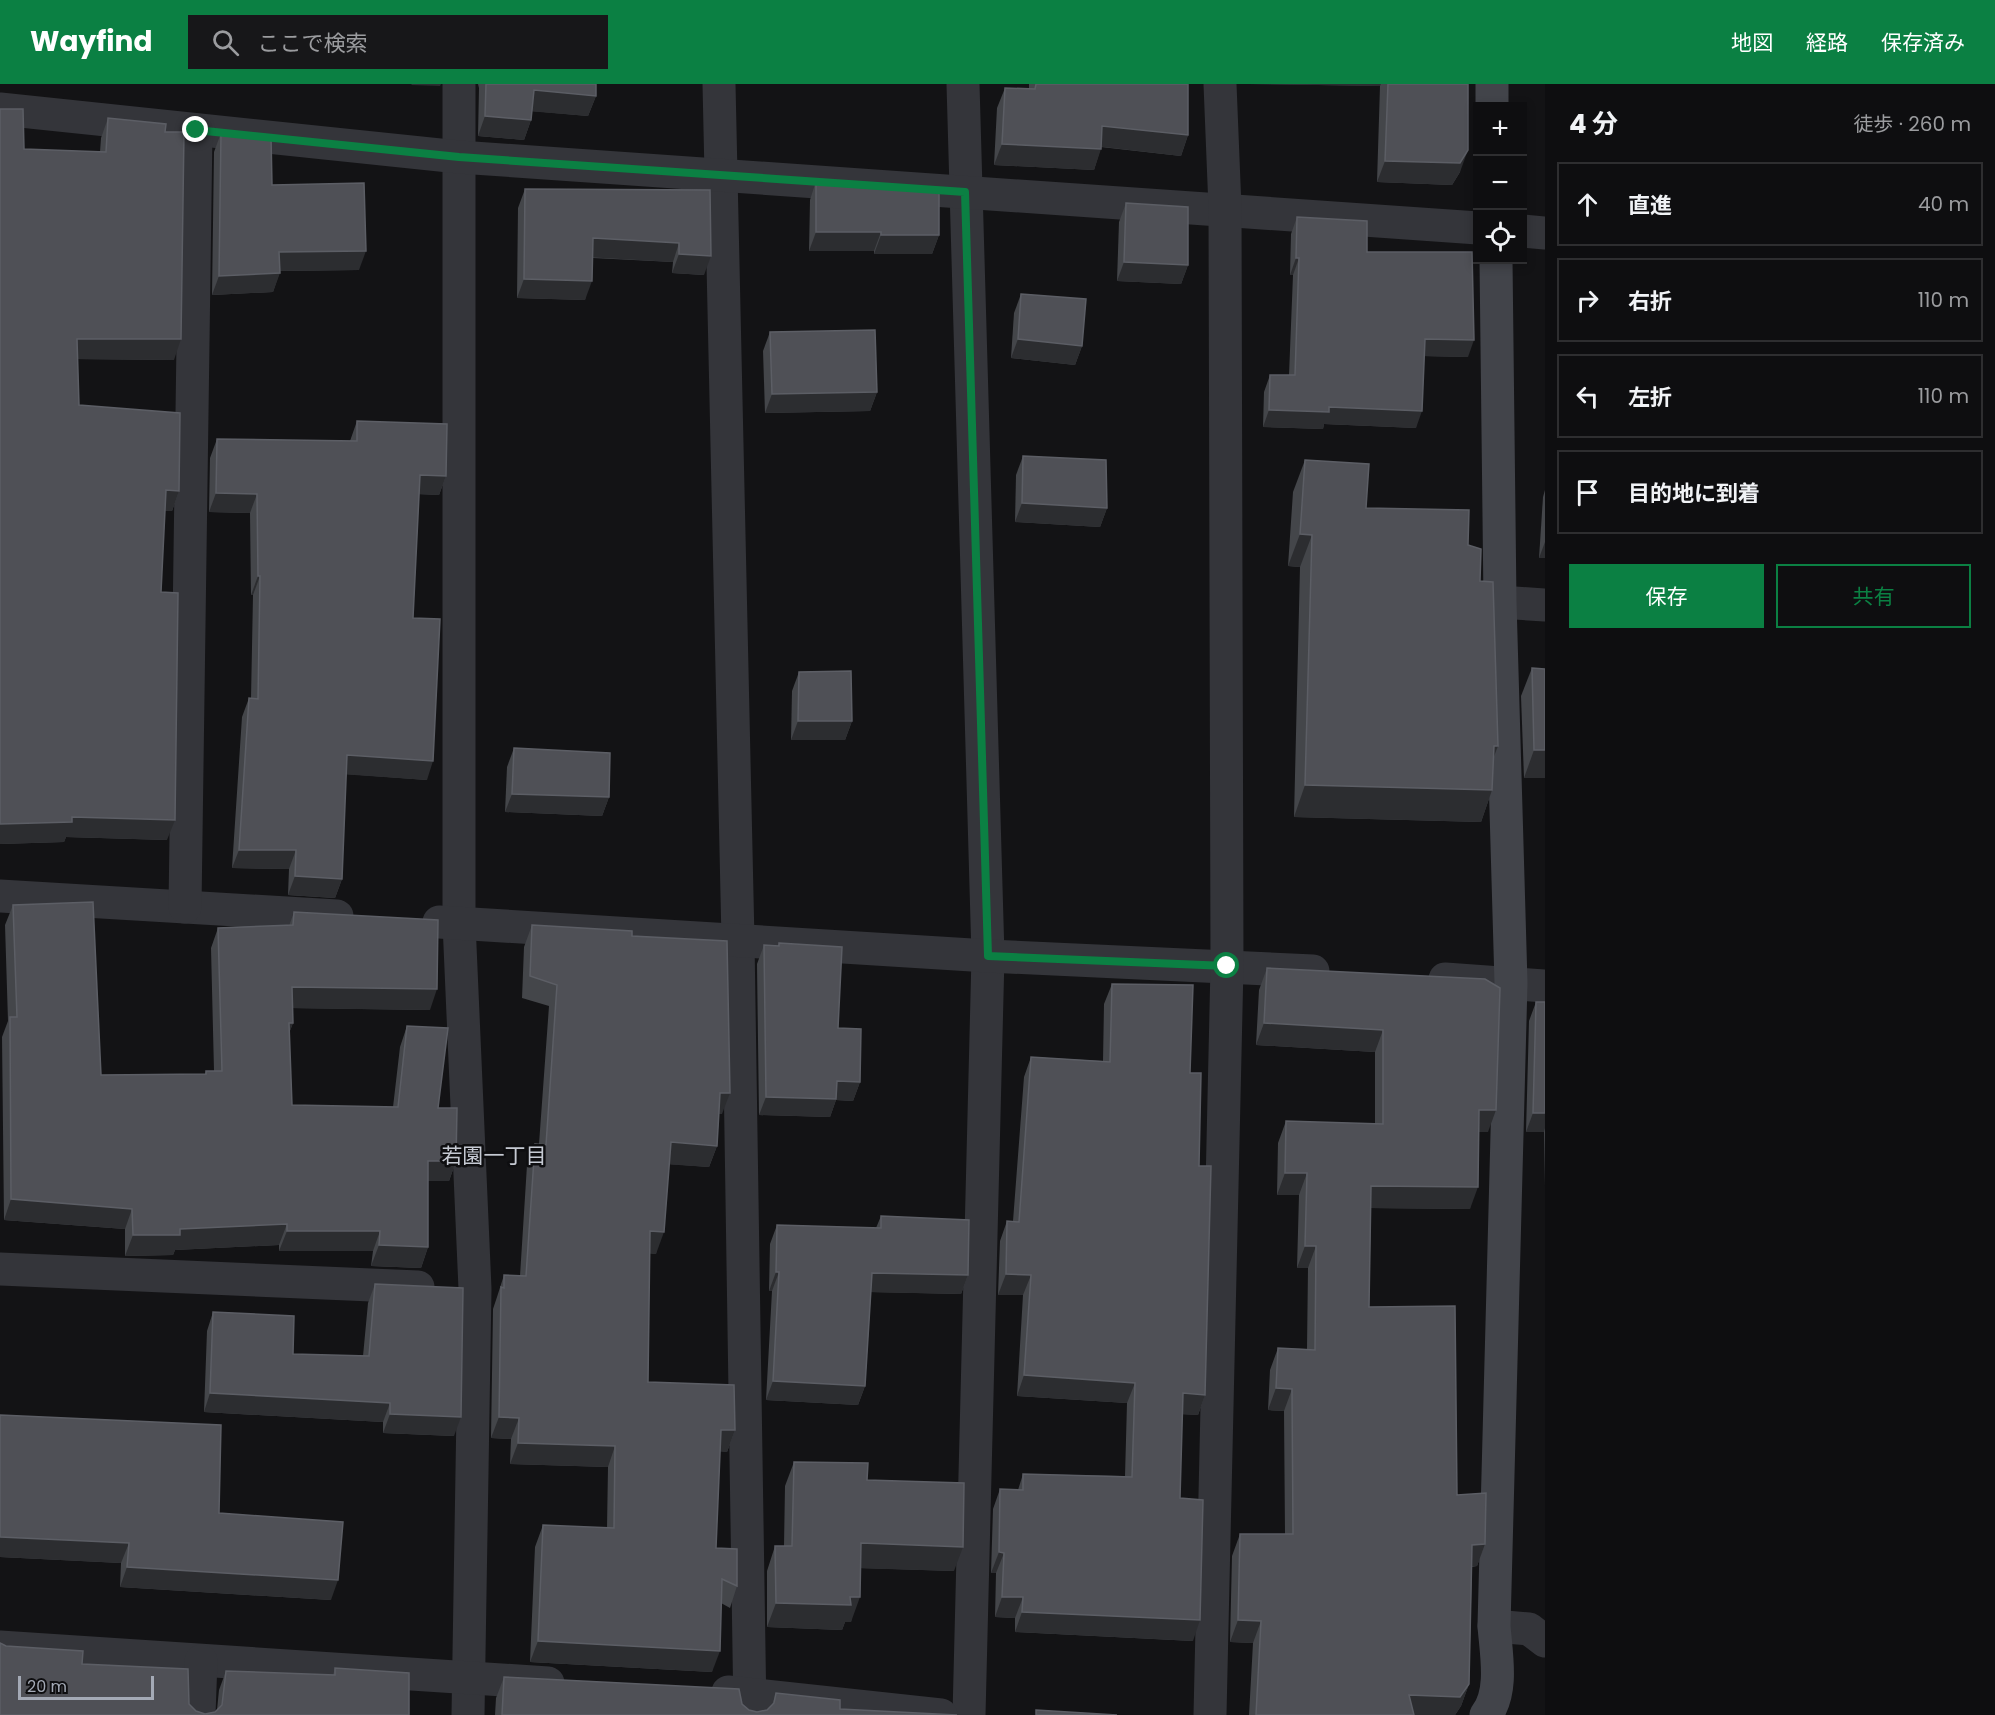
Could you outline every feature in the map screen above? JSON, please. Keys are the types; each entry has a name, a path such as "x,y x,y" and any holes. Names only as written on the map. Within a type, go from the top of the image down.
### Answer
{"street":[{"path":"459,84 459,923 475,1289 468,1715"},
{"path":"719,84 738,940 751,1704"},
{"path":"963,84 988,956 969,1715"},
{"path":"1210,1715 1227,966 1225,208 1220,84"},
{"path":"1491,84 1492,102"},
{"path":"0,109 459,157 720,177 1225,208 1473,228"},
{"path":"185,907 196,130"},
{"path":"1527,231 1545,233"},
{"path":"1486,1715 1493,1706 1497,1670 1494,1626 1511,983 1500,602 1496,264"},
{"path":"1500,602 1545,605"},
{"path":"0,896 364,918"},
{"path":"412,921 988,956 1345,973"},
{"path":"1416,977 1545,986"},
{"path":"0,1269 475,1289"},
{"path":"1494,1626 1540,1627"},
{"path":"0,1647 575,1684"},
{"path":"199,1715 201,1660"},
{"path":"704,1691 751,1704 941,1715"}],"building":[{"path":"486,84 596,84 596,96 534,90 531,120 485,116"},
{"path":"1036,84 1188,84 1188,135 1102,126 1101,149 1002,144 1005,88 1035,89"},
{"path":"1388,84 1468,84 1468,150 1460,163 1385,161"},
{"path":"0,109 23,109 24,149 106,152 108,118 166,124 165,132 184,132 181,339 77,339 79,405 180,413 179,491 166,490 161,592 178,593 175,820 72,817 72,822 0,824"},
{"path":"221,133 271,136 272,185 364,183 366,251 279,252 280,273 219,276"},
{"path":"816,181 939,190 939,235 816,232"},
{"path":"525,189 710,190 711,256 679,254 679,243 593,238 592,281 524,279"},
{"path":"1126,203 1188,207 1188,265 1124,262"},
{"path":"1297,217 1367,221 1367,252 1472,252 1474,340 1425,339 1422,411 1329,407 1329,412 1269,410 1270,375 1295,375 1299,258 1296,258"},
{"path":"1021,294 1086,299 1082,346 1018,339"},
{"path":"875,330 877,392 772,394 770,332"},
{"path":"357,421 447,424 446,476 420,475 413,618 440,619 433,761 347,755 342,879 295,876 296,850 239,850 249,698 258,699 260,576 258,576 257,494 216,493 217,439 357,441"},
{"path":"1023,456 1106,460 1107,508 1022,503"},
{"path":"1305,460 1369,464 1366,508 1469,510 1468,545 1481,549 1480,581 1493,582 1498,746 1494,746 1492,790 1305,785 1312,535 1300,534"},
{"path":"1532,668 1545,669 1545,750 1534,750"},
{"path":"851,671 852,721 798,721 799,672"},
{"path":"514,748 610,753 609,797 512,794"},
{"path":"93,902 101,1075 206,1074 206,1071 222,1071 218,928 293,925 294,912 438,920 437,989 292,987 293,1023 289,1023 292,1105 398,1107 407,1026 448,1028 438,1108 457,1108 456,1161 428,1161 428,1247 379,1245 380,1231 287,1231 287,1224 180,1229 180,1235 133,1235 132,1209 11,1199 10,1017 17,1017 13,905"},
{"path":"532,925 632,931 632,936 727,941 730,1093 720,1093 717,1146 671,1142 664,1232 650,1231 648,1382 734,1385 735,1430 721,1430 716,1548 737,1549 737,1586 722,1579 720,1651 538,1641 543,1525 614,1528 615,1446 518,1443 519,1418 499,1417 501,1287 504,1288 504,1275 526,1276 535,1144 546,1145 557,985 530,976"},
{"path":"779,943 842,947 838,1028 861,1029 860,1082 837,1081 836,1099 766,1097 764,945 779,946"},
{"path":"1267,968 1485,979 1500,988 1496,1110 1479,1110 1478,1187 1371,1186 1369,1307 1455,1306 1457,1495 1486,1493 1485,1544 1472,1545 1469,1684 1460,1697 1409,1695 1414,1715 1256,1715 1261,1621 1238,1620 1240,1534 1293,1534 1292,1389 1276,1388 1278,1348 1315,1350 1316,1246 1305,1246 1307,1173 1285,1173 1286,1121 1383,1124 1383,1030 1264,1023"},
{"path":"1112,984 1193,985 1190,1073 1201,1073 1199,1166 1211,1166 1205,1395 1183,1393 1180,1498 1203,1500 1200,1620 1022,1612 1023,1597 1002,1597 1004,1553 999,1552 1000,1489 1023,1490 1023,1474 1132,1477 1135,1383 1024,1375 1031,1275 1006,1274 1007,1221 1019,1222 1031,1057 1110,1062"},
{"path":"1536,1002 1545,1002 1545,1113 1533,1113"},
{"path":"881,1216 969,1220 968,1275 872,1273 865,1386 773,1381 779,1272 776,1272 777,1225 881,1228"},
{"path":"375,1284 463,1288 461,1417 390,1414 390,1403 210,1393 213,1312 294,1316 293,1354 369,1356"},
{"path":"0,1415 221,1425 219,1513 343,1522 338,1580 127,1567 129,1543 0,1537"},
{"path":"794,1462 868,1463 867,1480 964,1483 963,1547 861,1543 860,1597 850,1597 851,1605 776,1603 775,1546 792,1546"},
{"path":"0,1643 6,1646 83,1651 82,1664 188,1669 189,1704 196,1711 205,1714 215,1712 222,1705 226,1671 335,1675 335,1668 409,1673 409,1715 0,1715"},
{"path":"504,1677 739,1689 742,1704 749,1710 757,1712 767,1710 774,1703 776,1693 840,1700 840,1709 957,1715 502,1715"},
{"path":"1036,1710 1117,1715 1036,1715"}],"district":[{"name":"若園一丁目","path":"494,1156"}],"route":[{"path":"196,130 459,157 720,177 965,192 988,956 1227,966"}]}
